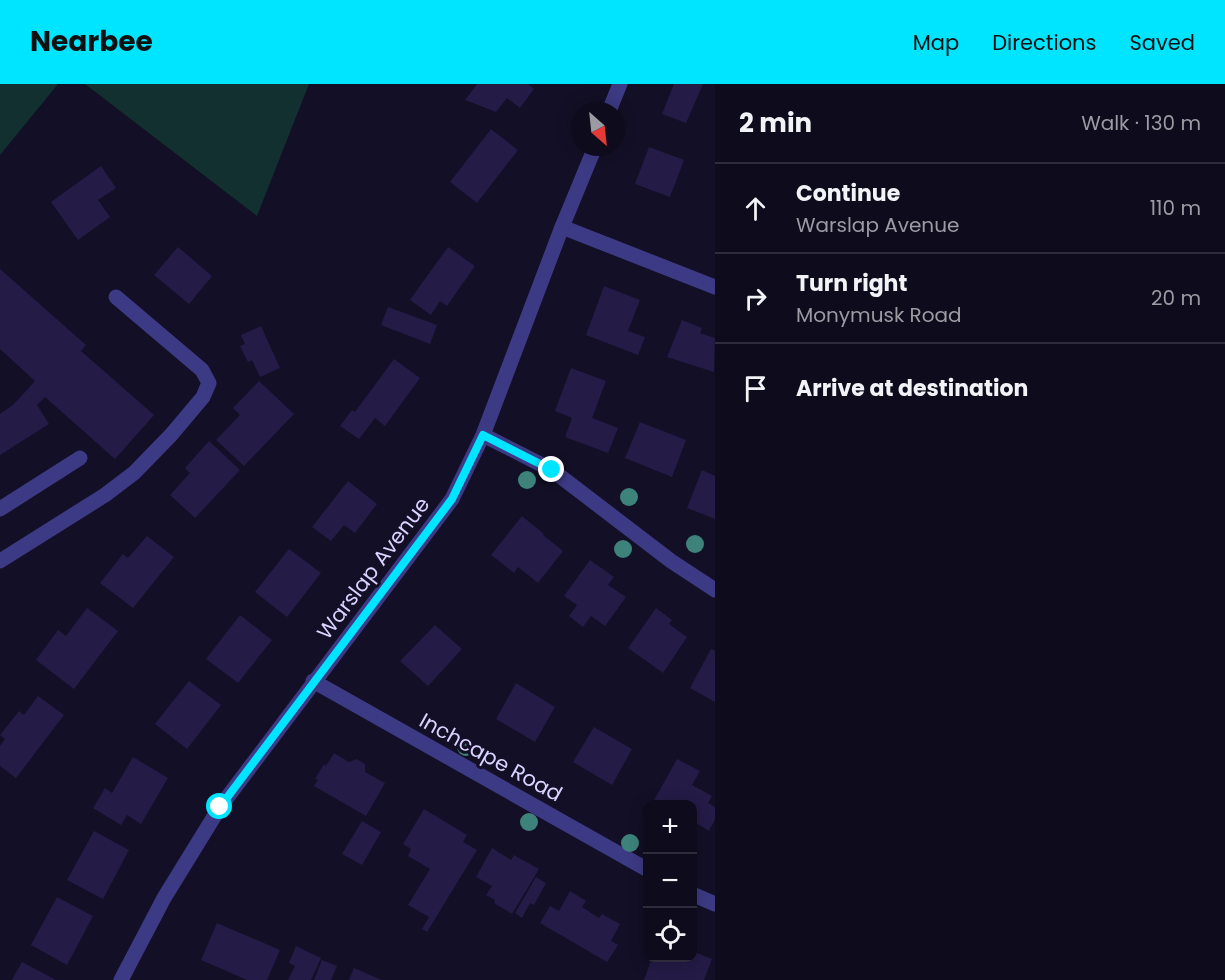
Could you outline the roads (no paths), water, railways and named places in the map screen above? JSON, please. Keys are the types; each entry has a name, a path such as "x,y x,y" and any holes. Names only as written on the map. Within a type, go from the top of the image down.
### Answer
{"street":[{"path":"613,102 620,84"},
{"name":"Warslap Avenue","path":"121,980 164,898 220,807 452,499 483,435 590,156"},
{"path":"562,227 715,288"},
{"path":"0,561 105,495 134,473 171,435 203,397 209,383 202,370 116,297"},
{"path":"483,435 552,470 671,561 715,590"},
{"path":"0,509 80,458"},
{"name":"Inchcape Road","path":"313,681 643,867"},
{"path":"697,896 715,904"}]}
